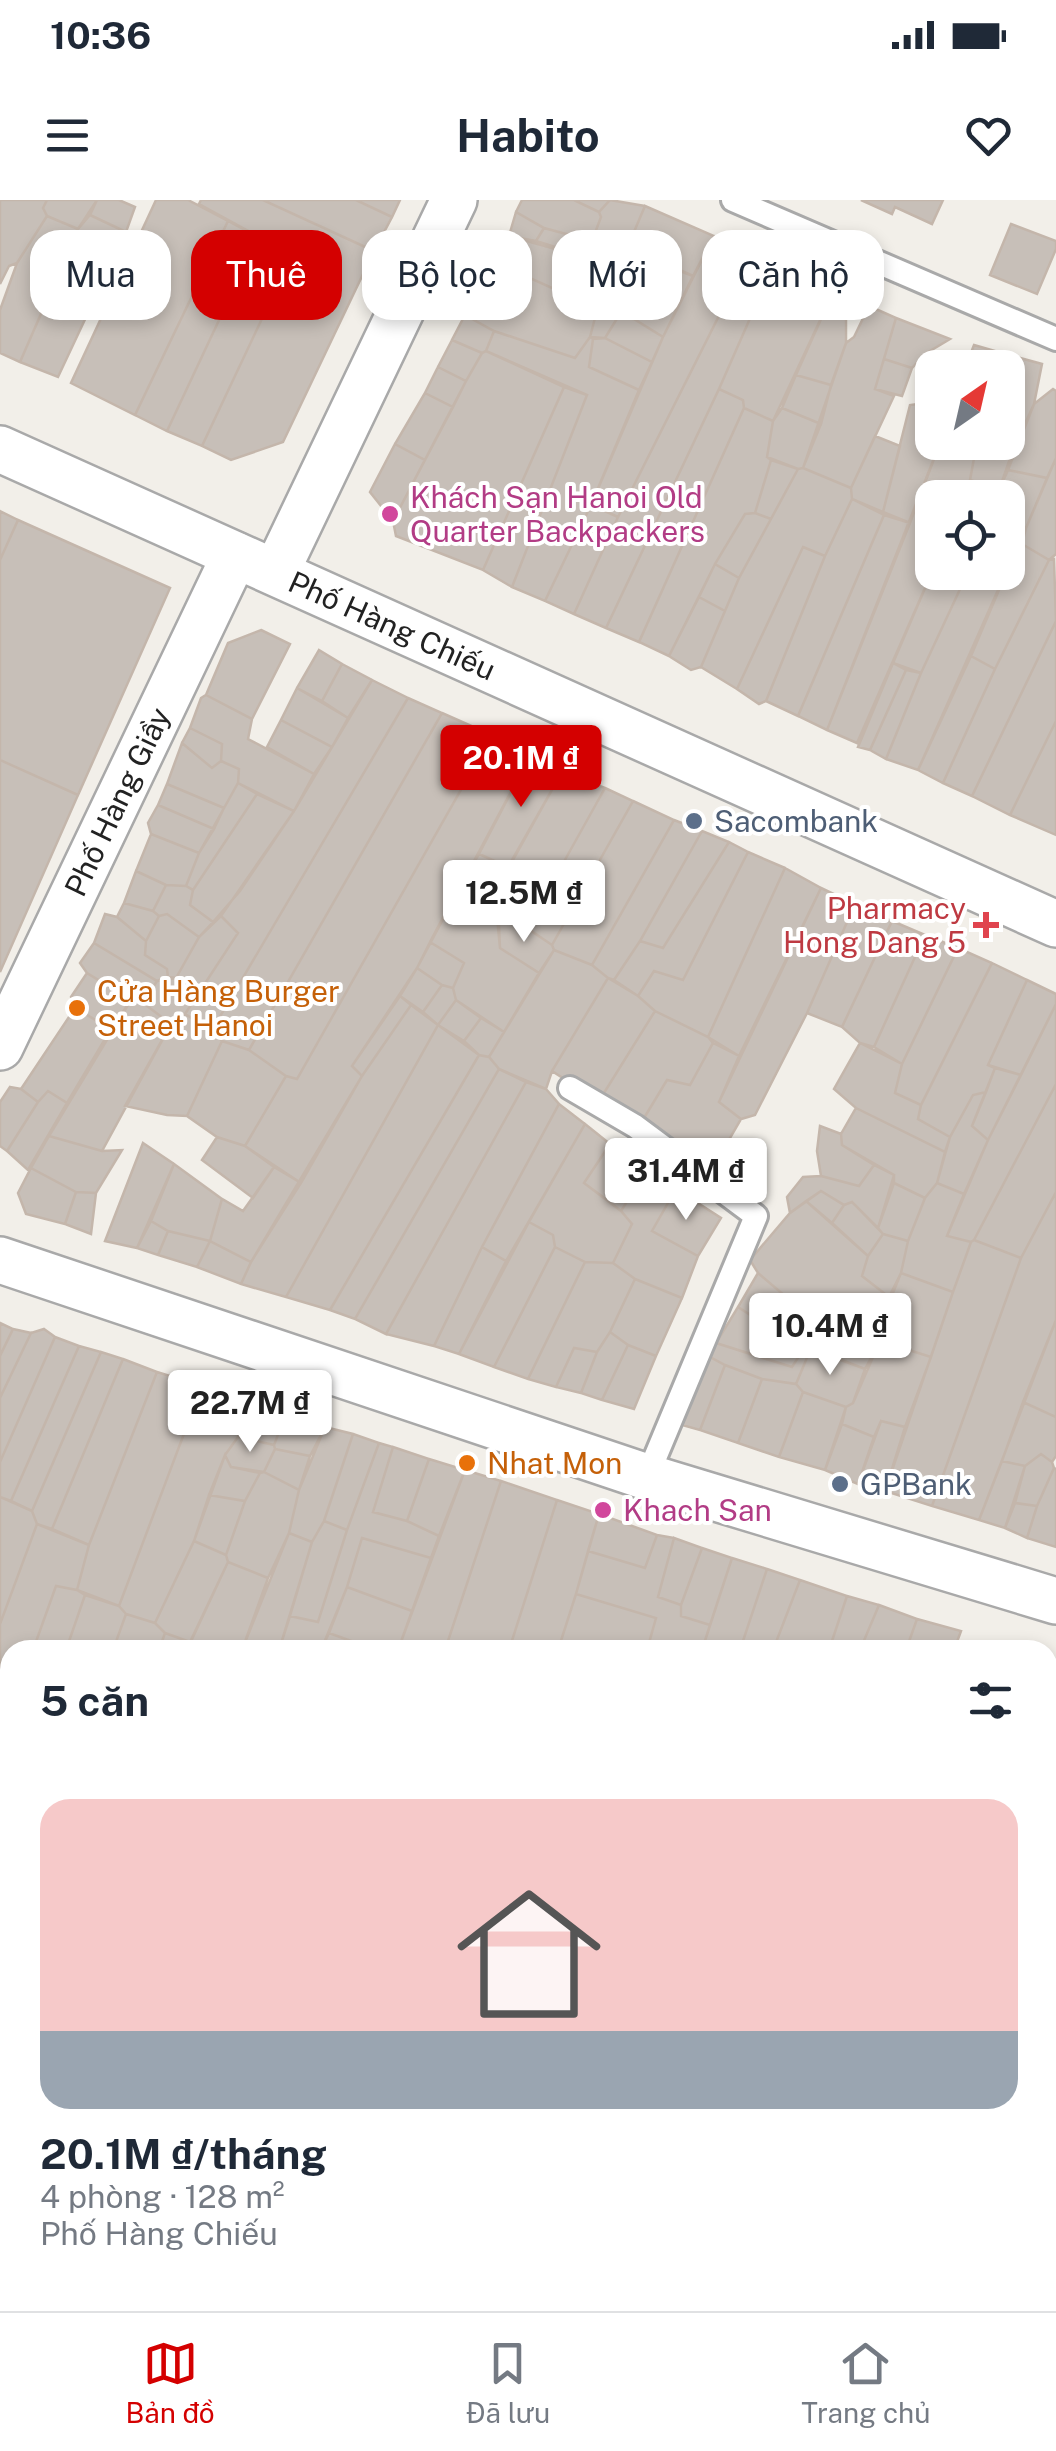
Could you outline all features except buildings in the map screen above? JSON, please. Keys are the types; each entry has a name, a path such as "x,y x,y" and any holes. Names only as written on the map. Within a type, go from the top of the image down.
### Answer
{"street":[{"name":"Phố Hàng Giầy","path":"0,1046 255,564 454,200"},
{"name":"Phố Hàng Chiếu","path":"0,449 1056,924"},
{"path":"0,1260 647,1477 1056,1601"}],"lane":[{"path":"733,200 1056,339"},
{"path":"570,1088 636,1126 756,1216 647,1477"}],"place":[{"name":"Khách Sạn Hanoi Old Quarter Backpackers","path":"390,514"},
{"name":"Sacombank","path":"694,821"},
{"name":"Pharmacy Hong Dang 5","path":"986,925"},
{"name":"Cửa Hàng Burger Street Hanoi","path":"77,1008"},
{"name":"Nhat Mon","path":"467,1463"},
{"name":"GPBank","path":"840,1484"},
{"name":"Khach San","path":"603,1510"}]}
